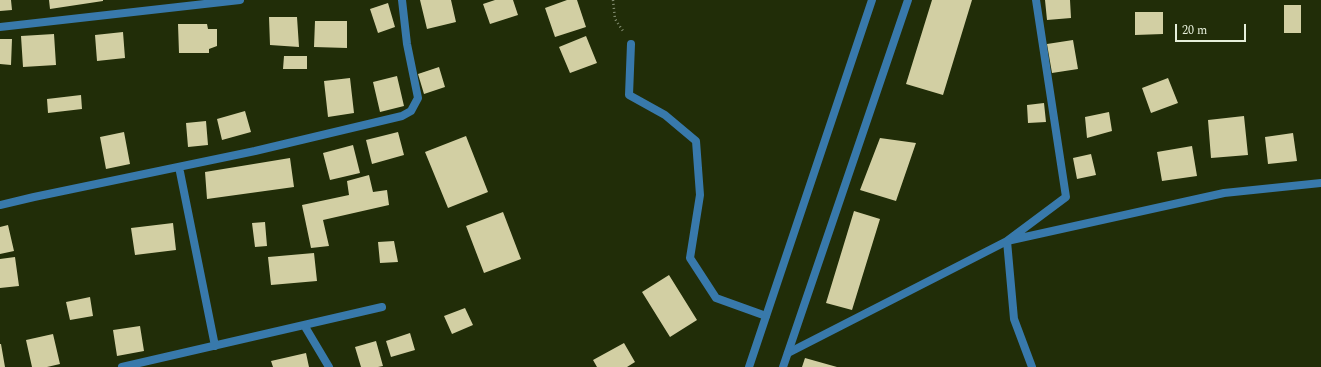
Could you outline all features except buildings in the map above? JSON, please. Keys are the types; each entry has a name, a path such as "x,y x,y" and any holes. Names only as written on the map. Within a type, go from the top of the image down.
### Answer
{"street":[{"path":"0,27 240,0"},
{"path":"0,205 255,151 402,116 411,111 418,98 407,44 402,0"},
{"path":"749,367 872,0"},
{"path":"783,367 908,0"},
{"path":"788,353 1007,241 1066,197 1036,0"},
{"path":"631,44 629,95 665,115 696,141 700,195 690,258 716,298 766,316"},
{"path":"178,167 215,346"},
{"path":"1007,241 1224,194 1321,183"},
{"path":"1007,241 1014,319 1032,367"},
{"path":"122,367 382,307"},
{"path":"304,325 329,367"}],"path":[{"path":"613,0 615,19 631,44"}]}
